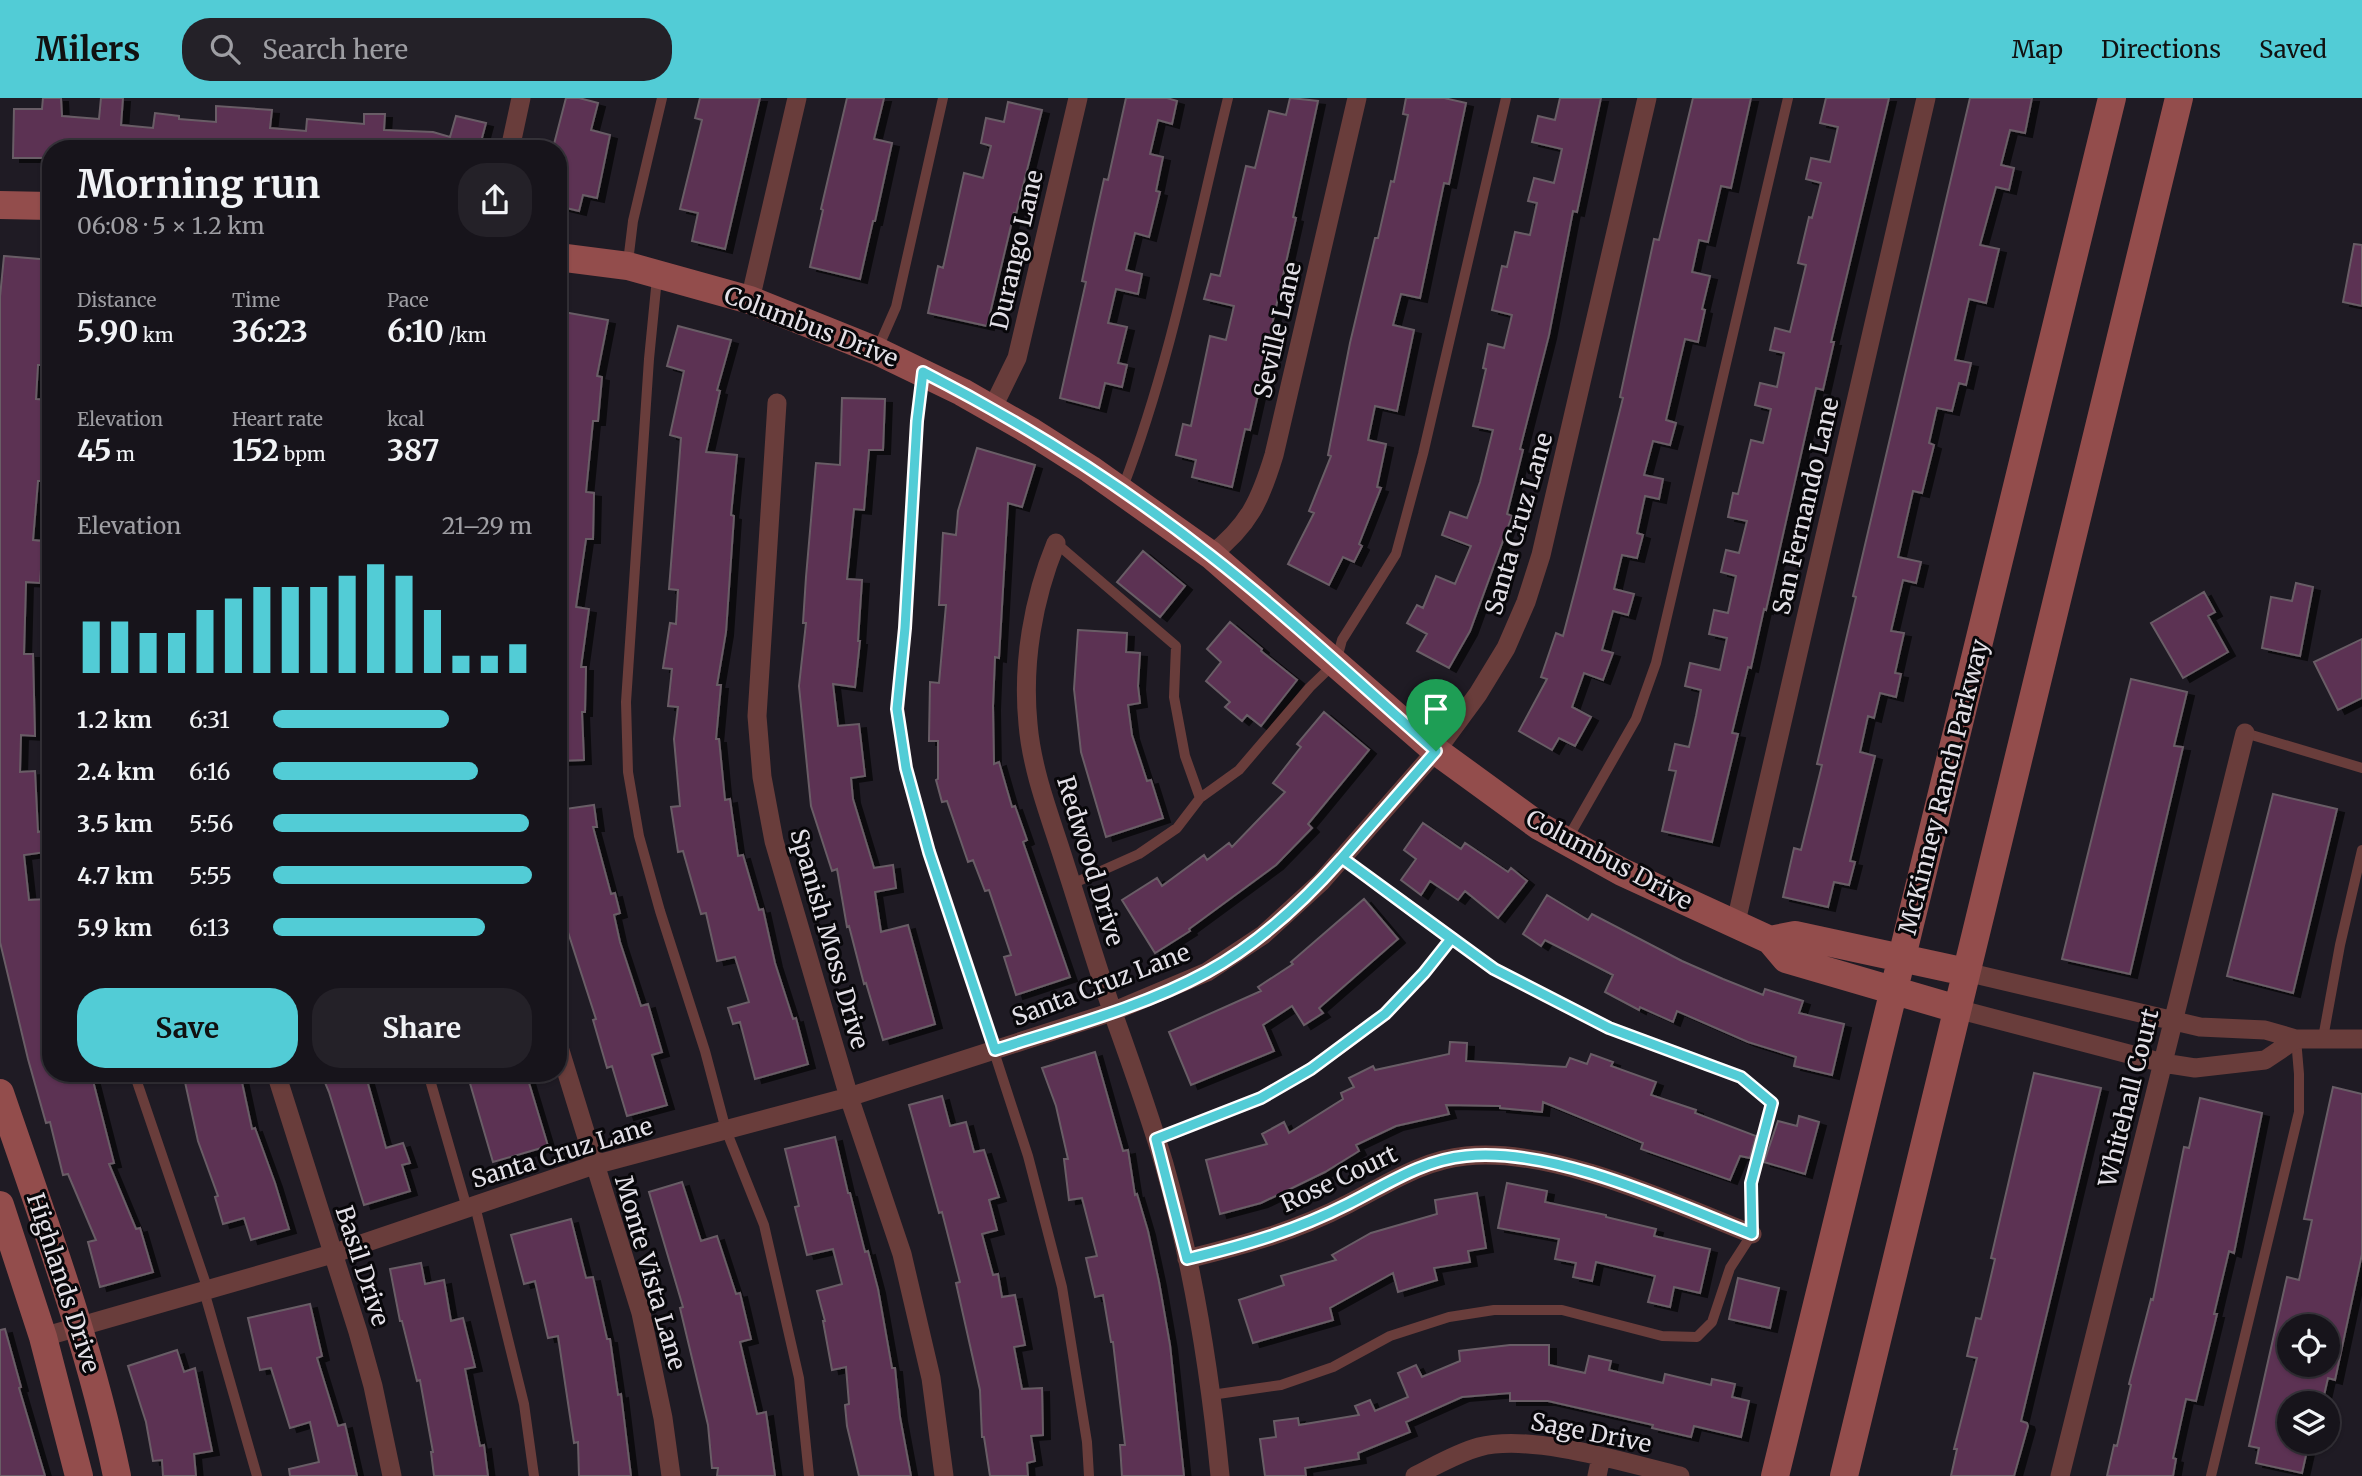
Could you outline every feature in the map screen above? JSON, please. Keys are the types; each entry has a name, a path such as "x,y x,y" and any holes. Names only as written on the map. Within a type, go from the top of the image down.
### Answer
{"main road":[{"name":"McKinney Ranch Parkway","path":"1776,1476 2112,98"},
{"path":"1844,1476 2179,98"},
{"path":"0,205 42,206"},
{"name":"Columbus Drive","path":"567,258 628,266 750,299 923,372 1032,432 1211,555 1436,751 1512,808 1566,842 1622,872 1770,940 1786,959 1957,1009"},
{"name":"Columbus Drive","path":"1770,940 1795,935 1966,972"},
{"name":"Highlands Drive","path":"0,1093 80,1327 109,1434 117,1476"},
{"name":"Highlands Drive","path":"0,1205 43,1337 79,1476"}],"street":[{"path":"512,140 522,98"},
{"path":"750,299 797,98"},
{"name":"Durango Lane","path":"992,410 1017,358 1078,98"},
{"name":"Seville Lane","path":"1211,555 1233,538 1251,514 1264,487 1274,455 1357,98"},
{"name":"Santa Cruz Lane","path":"43,1337 332,1254 594,1165 849,1097 1112,1012 1207,972 1263,935 1321,882 1436,751 1492,673 1516,628 1533,581 1647,98"},
{"name":"San Fernando Lane","path":"1735,926 1926,98"},
{"name":"Spanish Moss Drive","path":"777,403 757,716 762,777 774,841 849,1097 898,1241 918,1317 931,1378 944,1476"},
{"name":"Redwood Drive","path":"1056,543 1044,572 1034,616 1026,697 1032,753 1112,1012 1156,1139 1187,1259 1211,1395 1220,1476"},
{"name":"Whitehall Court","path":"2060,1476 2245,733"},
{"name":"Columbus Drive","path":"1966,972 2200,1027 2265,1030 2296,1039 2362,1039"},
{"name":"Columbus Drive","path":"1957,1009 2162,1063 2195,1068 2265,1059 2296,1039"},
{"name":"Monte Vista Lane","path":"567,1074 640,1313 663,1418 671,1476"},
{"name":"Basil Drive","path":"279,1082 358,1332 373,1386 392,1476"},
{"name":"Rose Court","path":"1187,1259 1260,1241 1288,1231 1350,1204 1408,1172 1466,1156 1531,1158 1567,1167 1752,1234"},
{"name":"Sage Drive","path":"1415,1476 1477,1448 1499,1443 1532,1445 1599,1466 1681,1476"}],"lane":[{"path":"628,266 633,221 662,98"},
{"path":"877,351 896,307 943,98"},
{"path":"1121,491 1144,431 1166,358 1228,98"},
{"path":"1072,884 1139,854 1177,828 1200,798 1239,770 1310,687 1336,662 1342,639 1396,554 1426,441 1507,98"},
{"path":"1566,842 1636,719 1656,663 1788,98"},
{"path":"658,274 649,359 626,702 628,772 639,836 705,1051 726,1130 764,1225 799,1378 809,1476"},
{"path":"923,372 917,421 905,628 897,709 906,768 929,852 1028,1156 1062,1287 1087,1442 1089,1476"},
{"path":"1056,543 1176,646 1174,697 1185,756 1200,798"},
{"path":"2245,733 2362,768"},
{"path":"2323,1038 2340,945 2362,850"},
{"path":"1211,1395 1281,1385 1333,1367 1390,1336 1449,1317 1494,1310 1562,1310 1662,1336 1697,1337 1712,1322 1730,1268 1752,1234 1751,1183 1772,1103 1741,1077 1609,1028 1494,969 1342,858"},
{"path":"1156,1139 1261,1098 1311,1069 1385,1014 1424,973 1451,939"},
{"path":"2211,1476 2299,1112 2296,1039"},
{"path":"137,1082 206,1290 257,1476"},
{"path":"431,1082 471,1207 524,1404 534,1476"}],"building":[{"path":"43,98 61,98 62,116 99,119 101,98 123,98 121,125 153,128 155,113 179,116 179,119 216,122 216,106 272,110 270,128 306,131 307,119 364,124 364,114 385,114 384,130 433,132 450,137 456,116 486,123 481,140 42,140 42,158 13,158 14,109 42,109"},
{"path":"566,98 598,103 591,130 610,135 597,198 583,195 579,211 567,208 567,140 555,140"},
{"path":"700,98 760,98 725,249 692,241 698,213 680,209 702,120 695,118"},
{"path":"847,98 884,98 874,139 892,143 860,279 810,267"},
{"path":"1126,98 1167,98 1177,101 1172,124 1158,120 1150,154 1163,157 1156,191 1160,192 1149,237 1135,233 1126,270 1142,274 1138,294 1116,289 1108,323 1127,327 1118,363 1127,365 1122,387 1105,383 1099,408 1060,398 1086,282 1082,281 1094,224 1104,179 1108,180"},
{"path":"1290,98 1318,101 1273,329 1250,430 1245,429 1232,487 1192,477 1196,460 1176,455 1183,424 1191,426 1210,336 1226,340 1234,306 1204,299 1211,274 1220,276 1246,166 1255,168 1269,111 1286,115"},
{"path":"1406,98 1444,98 1466,103 1449,184 1444,183 1420,298 1401,294 1393,325 1414,330 1397,411 1375,406 1368,440 1386,444 1377,487 1381,488 1354,562 1343,557 1329,585 1288,564 1314,513 1309,511 1331,456 1328,455 1350,343 1375,238 1378,238 1391,181 1394,182 1408,115 1403,114"},
{"path":"1560,98 1601,98 1577,212 1573,211 1549,335 1520,449 1523,450 1507,514 1512,516 1470,631 1449,668 1417,651 1427,634 1407,623 1417,605 1423,608 1436,576 1455,584 1471,546 1442,535 1450,512 1467,518 1480,482 1493,430 1473,426 1486,369 1483,368 1488,344 1504,348 1512,315 1492,310 1502,266 1507,267 1515,232 1530,235 1537,203 1528,201 1534,178 1554,183 1562,149 1532,142 1538,116 1555,120"},
{"path":"1693,98 1751,98 1731,188 1721,186 1708,242 1699,240 1692,272 1710,276 1698,342 1685,339 1666,420 1676,423 1670,445 1653,441 1644,475 1663,479 1659,499 1645,496 1637,533 1643,535 1637,558 1622,555 1614,589 1634,594 1628,615 1613,611 1602,650 1613,653 1603,680 1584,673 1572,707 1591,717 1575,746 1559,738 1552,750 1519,731 1547,679 1541,677 1556,633 1563,636 1623,398 1620,397 1654,239 1659,240"},
{"path":"1826,98 1889,98 1831,342 1834,342 1823,390 1816,388 1766,610 1764,609 1751,668 1748,667 1732,733 1738,734 1712,842 1662,831 1676,771 1669,770 1675,744 1689,747 1696,716 1701,690 1685,686 1690,663 1720,670 1727,638 1709,634 1714,610 1728,613 1736,576 1721,572 1726,550 1739,553 1747,521 1728,517 1733,493 1738,494 1751,440 1763,443 1771,409 1755,405 1760,383 1777,387 1784,353 1770,350 1775,328 1790,332 1806,265 1798,263 1809,217 1812,218 1821,183 1806,179 1811,158 1830,162 1838,127 1820,123"},
{"path":"1970,98 2032,98 2025,133 2010,130 2001,165 2014,168 2009,190 1996,187 1980,245 1999,249 1986,303 1969,299 1955,360 1971,363 1966,385 1959,383 1952,411 1937,408 1929,443 1934,445 1922,493 1913,491 1898,557 1921,562 1916,583 1903,580 1891,631 1904,633 1895,673 1901,674 1896,697 1880,693 1874,718 1868,716 1860,752 1875,756 1850,861 1855,862 1849,885 1834,882 1828,907 1783,897 1794,848 1801,850 1822,765 1817,764 1856,597 1853,596"},
{"path":"1008,102 1042,110 987,326 928,313 938,266 943,268 964,173 983,178 991,146 981,143 986,118 1004,122"},
{"path":"2354,244 2362,245 2362,306 2343,302"},
{"path":"4,256 42,259 42,365 38,365 36,399 42,399 42,481 38,481 33,540 42,541 42,555 40,583 26,582 24,654 33,654 35,736 21,735 20,772 35,771 38,832 42,831 42,853 24,855 29,900 42,899 42,1082 93,1082 114,1163 109,1164 136,1229 140,1228 153,1272 100,1287 88,1242 96,1240 68,1174 63,1175 50,1122 46,1123 0,942 0,297"},
{"path":"567,313 608,320 597,376 602,377 598,421 593,421 586,492 594,493 593,539 586,539 576,607 589,609 581,667 586,667 585,712 582,712 584,760 567,761"},
{"path":"678,326 731,340 717,390 720,391 706,452 737,455 731,515 734,516 726,632 717,685 721,685 716,739 719,739 725,800 730,799 738,856 743,855 759,910 763,909 775,963 793,1019 796,1018 808,1064 755,1079 740,1022 733,1024 728,1008 749,1002 735,957 717,961 706,913 701,914 683,851 678,852 671,807 680,806 674,739 678,707 668,706 672,669 663,668 670,623 676,624 678,590 669,589 681,438 670,435 684,371 667,366"},
{"path":"842,398 885,399 883,450 869,450 864,510 854,509 847,579 862,580 860,641 855,687 833,684 838,726 859,724 865,776 851,778 853,799 874,868 893,865 896,888 875,892 881,932 908,925 935,1024 883,1040 866,983 864,984 849,926 847,927 837,869 832,871 811,806 799,686 806,623 803,623 816,463 840,465"},
{"path":"977,448 1035,465 1022,507 1008,503 999,658 995,657 994,764 999,762 1012,807 1015,806 1027,840 1023,842 1070,977 1016,995 1004,957 1011,955 989,890 985,891 973,860 968,862 947,801 942,802 936,780 938,741 929,741 930,682 939,683 946,605 939,605 943,533 956,535 958,511"},
{"path":"1143,551 1185,586 1160,617 1117,582"},
{"path":"2296,583 2313,587 2300,656 2262,648 2271,597 2292,601"},
{"path":"2204,592 2215,612 2208,616 2228,652 2183,678 2151,623"},
{"path":"1230,622 1297,680 1261,726 1247,715 1242,721 1225,707 1230,702 1206,681 1221,662 1207,649"},
{"path":"1078,630 1127,633 1126,652 1140,653 1140,703 1128,705 1132,735 1163,818 1106,837 1081,752 1074,689"},
{"path":"2362,639 2362,698 2338,710 2314,662"},
{"path":"2131,679 2187,692 2174,746 2183,747 2130,974 2062,959"},
{"path":"1324,712 1369,750 1308,824 1312,828 1276,865 1189,929 1190,931 1155,953 1122,900 1157,878 1162,886 1204,855 1207,860 1229,843 1232,847 1285,792 1273,783 1301,747 1297,744"},
{"path":"2273,794 2337,809 2293,993 2227,976"},
{"path":"594,805 597,827 593,827 611,894 615,893 620,913 614,915 620,942 641,1006 648,1004 662,1052 652,1055 667,1105 627,1116 612,1066 607,1068 593,1020 596,1019 567,929 567,809"},
{"path":"1423,823 1461,849 1465,843 1508,872 1511,868 1527,881 1498,918 1465,891 1458,900 1430,881 1421,895 1401,880 1416,859 1404,850"},
{"path":"1547,895 1588,920 1592,914 1723,979 1763,995 1765,989 1803,1001 1799,1013 1844,1024 1832,1075 1794,1066 1796,1057 1748,1042 1677,1011 1673,1022 1640,1007 1639,1010 1605,992 1613,975 1545,940 1541,946 1523,934"},
{"path":"1364,899 1398,939 1319,1008 1323,1013 1304,1025 1292,1006 1263,1025 1274,1051 1191,1085 1169,1032 1261,991 1258,987 1293,964 1291,962"},
{"path":"1450,1042 1467,1043 1466,1061 1566,1067 1570,1058 1587,1064 1591,1054 1613,1062 1611,1066 1656,1082 1651,1095 1696,1110 1695,1113 1756,1136 1750,1158 1740,1156 1730,1180 1641,1149 1643,1143 1543,1102 1542,1112 1500,1106 1446,1105 1449,1114 1396,1126 1356,1145 1359,1151 1325,1172 1261,1203 1220,1214 1206,1160 1267,1144 1262,1134 1284,1122 1289,1133 1343,1099 1341,1093 1354,1087 1349,1078 1373,1066 1375,1070 1449,1054"},
{"path":"1095,1052 1123,1151 1128,1150 1135,1195 1137,1194 1148,1231 1159,1282 1170,1345 1184,1476 1122,1476 1120,1445 1125,1445 1113,1342 1103,1295 1095,1297 1086,1258 1097,1256 1082,1198 1069,1200 1064,1159 1068,1159 1056,1106 1042,1068"},
{"path":"2034,1073 2101,1088 2021,1421 2028,1426 2014,1476 1951,1476 1957,1449 1954,1449 1977,1358 1967,1356 1976,1318 1981,1319 1995,1259 1991,1258"},
{"path":"185,1082 242,1082 252,1129 255,1128 289,1229 251,1240 244,1218 223,1224 215,1197 218,1196 198,1141"},
{"path":"325,1082 368,1082 386,1148 403,1143 410,1163 402,1165 410,1191 364,1205"},
{"path":"470,1082 529,1082 548,1146 493,1162"},
{"path":"2333,1087 2362,1094 2362,1254 2340,1357 2340,1314 2279,1314 2287,1277 2299,1280 2312,1220 2304,1219"},
{"path":"942,1096 950,1126 966,1122 974,1152 984,1150 999,1197 989,1200 997,1230 982,1234 993,1275 998,1274 1002,1297 1015,1295 1025,1345 1014,1347 1022,1389 1042,1388 1043,1435 1031,1436 1035,1461 1027,1463 1028,1476 990,1476 982,1437 980,1390 956,1283 960,1282 909,1105"},
{"path":"2200,1098 2262,1113 2234,1253 2229,1251 2196,1401 2186,1399 2173,1458 2176,1459 2173,1476 2107,1476 2114,1445 2117,1446 2131,1385 2129,1384 2151,1299 2153,1300 2184,1147 2189,1148"},
{"path":"1799,1116 1819,1122 1805,1174 1764,1162 1778,1121 1797,1126"},
{"path":"835,1137 848,1193 878,1289 892,1368 895,1368 900,1417 911,1476 859,1476 847,1426 845,1405 849,1404 846,1367 832,1370 825,1321 817,1291 842,1284 833,1249 807,1255 795,1207 799,1206 785,1149"},
{"path":"682,1182 701,1241 717,1236 736,1294 740,1293 751,1339 740,1342 757,1414 766,1412 775,1476 717,1476 718,1468 712,1468 708,1425 680,1308 683,1307 649,1192"},
{"path":"1507,1183 1547,1191 1545,1202 1656,1229 1654,1236 1710,1249 1700,1293 1674,1287 1670,1307 1648,1302 1655,1276 1596,1262 1592,1281 1573,1277 1576,1263 1555,1259 1559,1239 1498,1228"},
{"path":"1477,1193 1486,1248 1468,1251 1470,1262 1434,1268 1437,1280 1398,1292 1393,1273 1330,1308 1333,1320 1253,1343 1239,1300 1284,1285 1281,1276 1336,1260 1332,1255 1371,1233 1437,1214 1435,1200"},
{"path":"571,1219 586,1278 593,1277 607,1339 610,1339 618,1395 621,1394 631,1476 579,1476 578,1442 574,1443 558,1336 548,1338 535,1281 524,1284 511,1235"},
{"path":"421,1263 425,1284 444,1280 451,1321 463,1318 475,1367 465,1369 480,1446 484,1445 488,1476 434,1476 433,1452 420,1380 417,1381 400,1321 390,1269"},
{"path":"1738,1278 1779,1288 1770,1328 1729,1319"},
{"path":"310,1304 322,1356 317,1358 338,1426 345,1424 357,1476 290,1476 289,1469 319,1462 310,1422 290,1428 271,1368 260,1370 248,1318"},
{"path":"2277,1321 2277,1377 2336,1377 2335,1380 2328,1378 2325,1391 2277,1391 2277,1454 2306,1454 2302,1473 2256,1463 2259,1448 2249,1446"},
{"path":"5,1329 45,1476 0,1476 0,1330"},
{"path":"1510,1345 1549,1345 1549,1365 1585,1373 1589,1356 1611,1361 1609,1370 1663,1383 1665,1374 1711,1385 1712,1379 1735,1384 1732,1397 1749,1401 1741,1437 1694,1426 1691,1437 1652,1428 1653,1425 1548,1401 1510,1401 1510,1393 1462,1397 1406,1422 1410,1432 1358,1453 1359,1459 1305,1468 1306,1476 1265,1476 1260,1439 1276,1437 1274,1421 1298,1418 1299,1425 1359,1415 1355,1406 1370,1400 1375,1411 1408,1397 1398,1373 1416,1365 1422,1377 1460,1361 1459,1351"},
{"path":"177,1350 184,1372 195,1368 212,1451 194,1454 196,1476 163,1476 162,1460 153,1461 146,1422 128,1366"}],"route":[{"path":"1436,751 1211,555 1032,432 923,372 917,421 905,628 897,709 906,768 929,852 995,1050 1112,1012 1207,972 1263,935 1321,882 1342,858 1494,969 1609,1028 1741,1077 1772,1103 1751,1183 1752,1234 1567,1167 1531,1158 1466,1156 1408,1172 1350,1204 1288,1231 1260,1241 1187,1259 1156,1139 1261,1098 1311,1069 1385,1014 1424,973 1451,939 1342,858 1436,751"}]}
